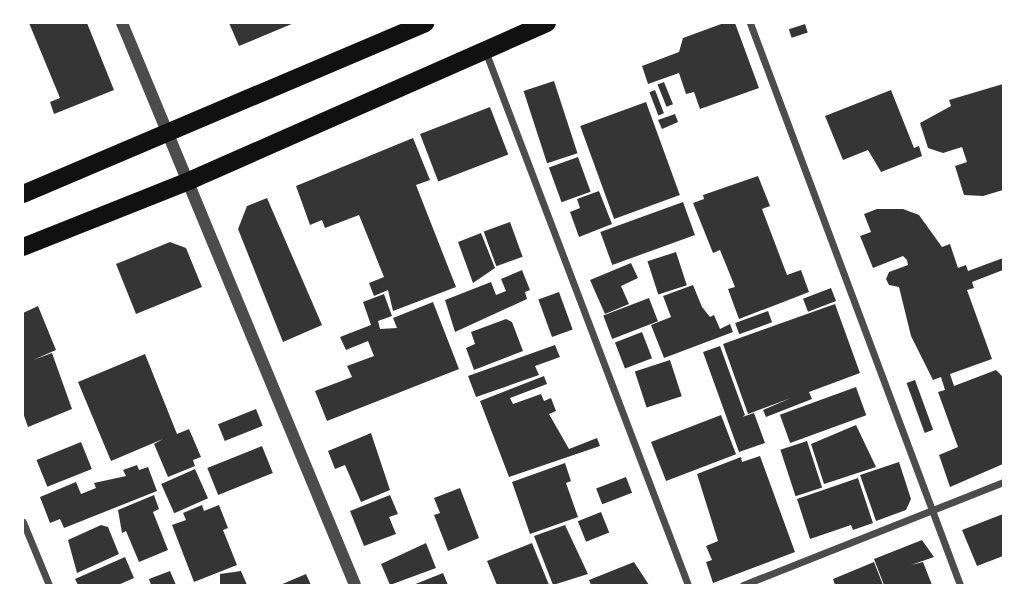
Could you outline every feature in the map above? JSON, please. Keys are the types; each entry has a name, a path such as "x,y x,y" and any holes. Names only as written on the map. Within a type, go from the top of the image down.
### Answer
{"main road":[{"path":"23,194 425,23"},
{"path":"23,247 191,180 485,48 547,23"}],"street":[{"path":"122,23 191,180 355,585"},
{"path":"750,23 960,585"},
{"path":"485,48 688,585"},
{"path":"743,585 1003,482"},
{"path":"23,522 49,585"}],"building":[{"path":"29,23 87,23 114,90 54,114 50,102 60,98"},
{"path":"229,23 294,23 239,46"},
{"path":"724,23 735,23 759,88 700,109 694,92 686,94 679,73 648,84 642,66 679,52 683,38"},
{"path":"805,24 808,33 792,38 789,29"},
{"path":"554,81 577,153 547,163 524,91"},
{"path":"664,82 673,104 667,107 658,85"},
{"path":"1003,84 1003,190 983,196 964,195 955,166 967,162 962,147 943,153 928,148 920,123 951,106 949,100"},
{"path":"655,90 664,113 658,115 649,92"},
{"path":"891,90 914,148 919,146 922,156 881,172 868,150 843,160 825,116"},
{"path":"646,102 680,195 614,219 580,126"},
{"path":"490,107 508,155 438,181 420,134"},
{"path":"675,114 678,122 662,129 658,120"},
{"path":"413,138 430,180 416,185 456,287 393,311 388,290 374,296 369,283 384,277 359,215 325,228 322,220 310,225 296,186"},
{"path":"578,157 591,192 562,202 549,168"},
{"path":"758,176 770,206 762,209 787,275 801,270 809,292 739,319 728,289 735,287 720,250 713,253 693,203 704,199 703,195"},
{"path":"599,191 612,224 579,237 570,212 580,208 577,199"},
{"path":"267,198 322,325 283,342 238,229 247,206"},
{"path":"683,202 695,235 612,265 600,232"},
{"path":"877,209 903,209 919,215 942,247 950,244 958,268 966,265 968,271 1003,258 1003,270 972,282 974,288 967,290 992,359 950,374 954,386 996,370 1003,377 1003,464 950,487 939,455 958,447 938,392 945,390 941,377 933,380 911,336 899,287 889,285 886,279 889,272 908,265 907,260 903,256 873,268 860,236 871,232 864,214"},
{"path":"510,222 523,257 496,266 484,232"},
{"path":"481,233 495,268 473,283 458,242"},
{"path":"170,242 186,248 202,287 136,314 116,264"},
{"path":"676,252 687,285 658,295 647,261"},
{"path":"631,263 638,278 621,286 629,304 605,314 590,280"},
{"path":"522,270 530,290 525,292 527,299 455,332 445,300 491,282 496,295 506,291 501,279"},
{"path":"693,285 702,307 710,317 714,315 720,329 730,324 733,332 664,358 651,325 671,317 663,296"},
{"path":"831,288 836,301 808,312 803,299"},
{"path":"559,292 573,330 552,337 538,300"},
{"path":"384,294 392,316 378,321 380,329 397,328 393,318 433,302 459,369 327,421 315,391 352,377 347,366 374,356 368,341 346,350 340,337 371,325 363,302"},
{"path":"649,298 658,321 612,339 603,316"},
{"path":"835,304 860,373 809,392 812,399 766,417 763,410 791,398 748,414 723,344"},
{"path":"38,306 56,350 33,360 52,353 72,409 28,427 23,413 23,313"},
{"path":"768,311 772,322 739,334 735,323"},
{"path":"506,319 512,322 523,351 474,370 466,348 475,344 471,332"},
{"path":"642,332 652,358 625,369 615,342"},
{"path":"555,345 560,357 535,366 539,375 476,397 468,376"},
{"path":"720,346 745,415 742,417 754,413 765,443 739,452 703,352"},
{"path":"145,354 177,434 189,429 201,457 193,460 195,466 168,477 154,444 163,439 111,461 78,382"},
{"path":"670,360 682,396 647,408 635,371"},
{"path":"544,376 547,384 510,398 513,404 541,394 544,401 551,398 556,411 549,414 569,449 597,438 600,446 509,477 480,401"},
{"path":"915,380 933,430 925,433 907,383"},
{"path":"856,387 866,415 790,443 780,415"},
{"path":"256,409 263,426 225,441 218,424"},
{"path":"721,415 736,454 666,481 651,442"},
{"path":"856,425 876,467 824,484 811,444"},
{"path":"371,433 390,490 361,502 345,465 335,469 328,451"},
{"path":"807,441 822,488 796,496 780,450"},
{"path":"81,442 92,469 47,487 36,460"},
{"path":"262,446 273,473 218,495 207,468"},
{"path":"760,456 795,552 713,583 706,562 712,560 706,546 718,541 697,474 741,457 742,462"},
{"path":"899,462 911,499 906,510 876,521 860,475"},
{"path":"565,463 571,481 566,483 578,517 530,534 512,482"},
{"path":"137,465 139,470 148,467 157,491 64,528 60,519 50,523 40,497 76,482 81,494 96,488 94,483 126,476 123,470"},
{"path":"195,469 208,498 174,513 161,484"},
{"path":"626,477 632,493 602,504 596,488"},
{"path":"858,478 873,523 853,530 851,525 810,539 797,499"},
{"path":"460,488 479,538 448,551 434,515 440,513 434,498"},
{"path":"154,495 159,509 153,512 168,550 139,562 126,531 122,533 118,510"},
{"path":"390,495 398,514 389,517 396,534 364,546 350,511"},
{"path":"202,505 204,511 219,505 228,528 223,530 237,565 194,582 172,525 186,520 183,513"},
{"path":"601,512 609,532 586,542 578,521"},
{"path":"1003,514 1003,556 977,566 962,530"},
{"path":"101,525 108,527 119,554 77,573 68,540"},
{"path":"565,525 588,574 553,585 534,536"},
{"path":"922,540 934,557 911,565 923,562 932,585 884,585 874,559"},
{"path":"426,543 436,568 390,585 381,564"},
{"path":"532,543 549,585 497,585 487,561"},
{"path":"125,557 134,578 118,585 78,585 75,579"},
{"path":"634,562 649,585 591,585 589,580"},
{"path":"874,562 883,585 835,585 833,579"},
{"path":"170,571 176,585 151,585 149,579"},
{"path":"241,571 247,585 220,585 220,574"},
{"path":"443,573 448,585 413,585"},
{"path":"306,574 311,585 280,585"}]}
